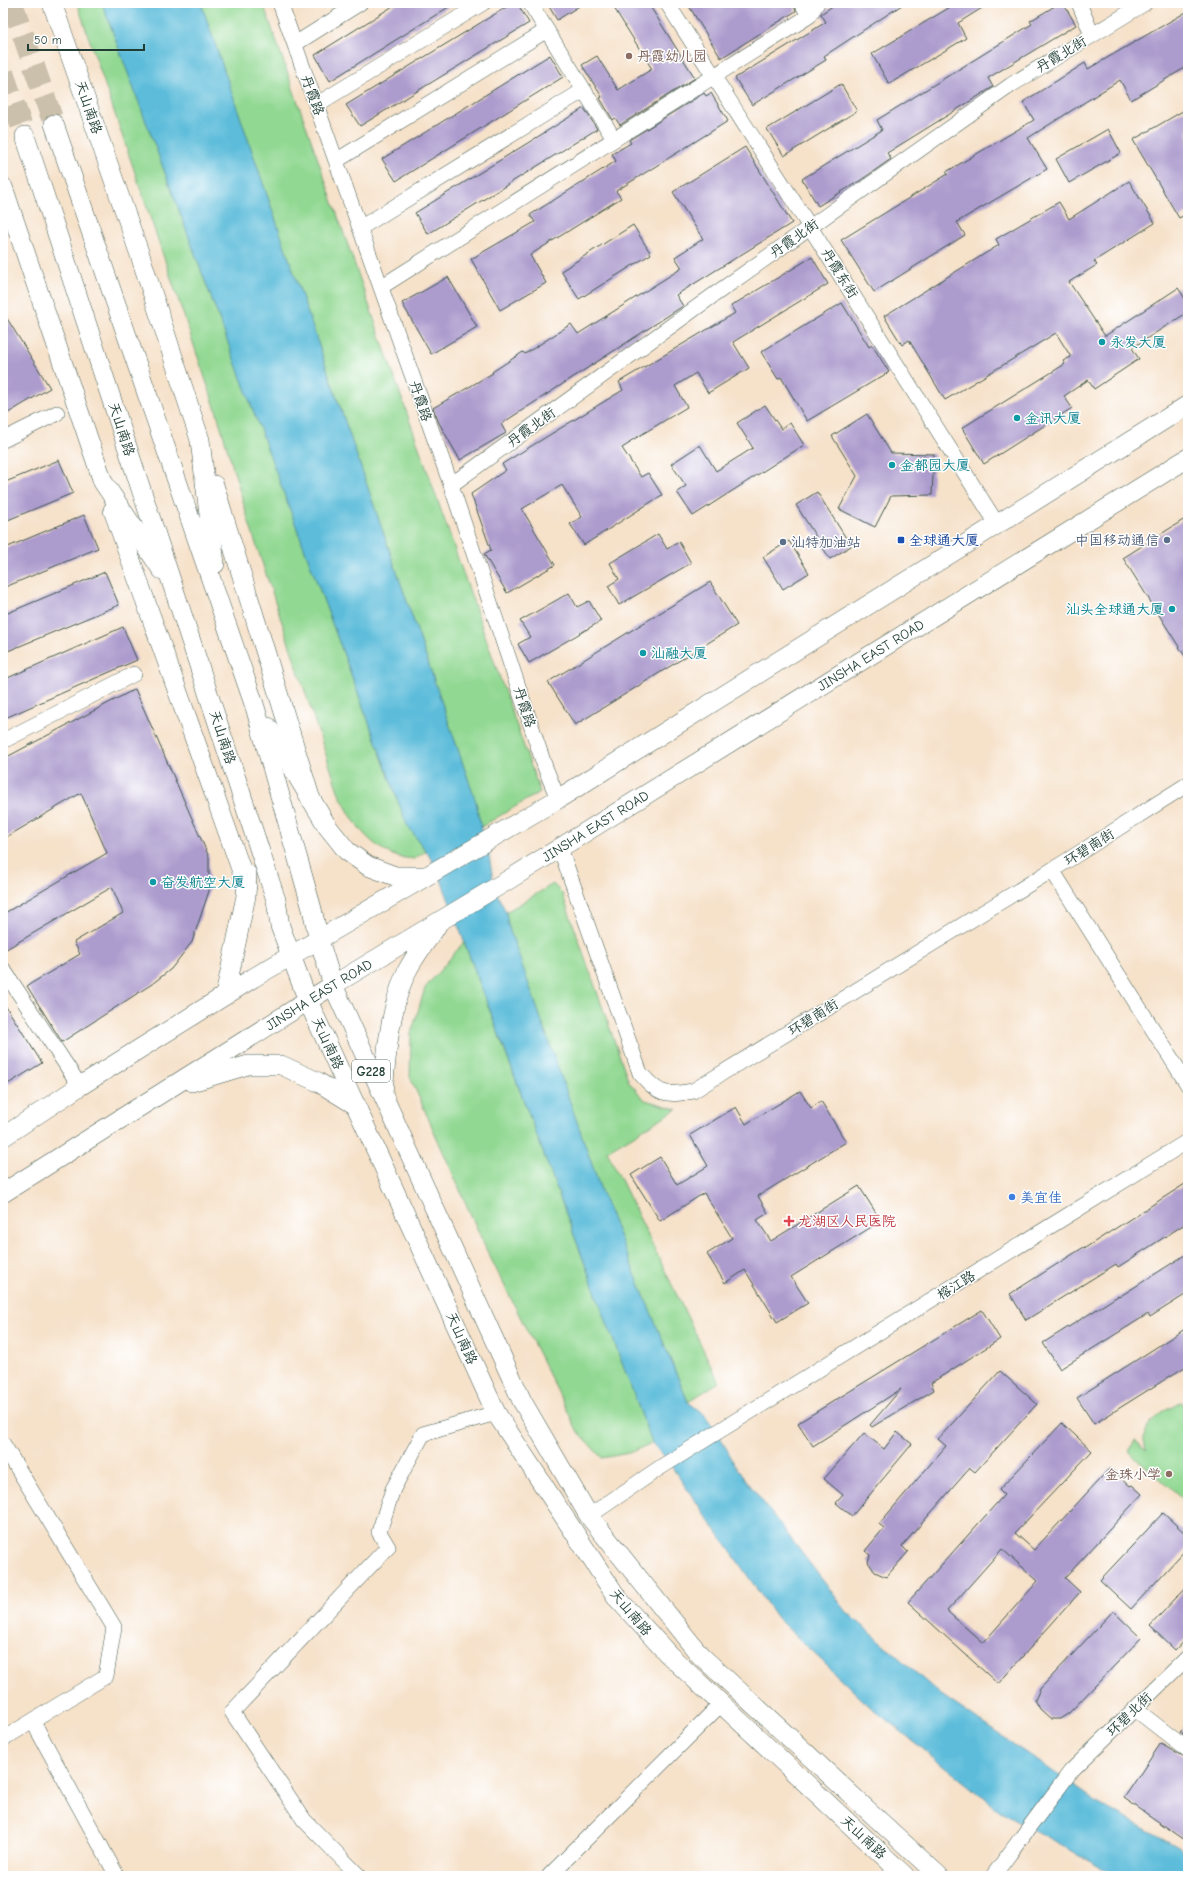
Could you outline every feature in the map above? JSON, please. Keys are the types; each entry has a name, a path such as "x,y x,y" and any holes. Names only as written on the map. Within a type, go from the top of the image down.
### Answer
{"main road":[{"name":"天山南路","path":"52,3 140,255 200,440 311,800"},
{"name":"天山南路","path":"54,124 255,707 312,909 318,940 333,985 522,1401 589,1516 700,1655 939,1876"},
{"name":"天山南路","path":"25,136 251,821 276,900 280,926 290,956 308,1001 496,1412 618,1600 668,1654 905,1876"},
{"path":"3,188 103,482 246,886"},
{"path":"3,1137 80,1086 225,995 350,920 430,876 498,836 1188,405"},
{"name":"天山南路","path":"200,440 219,599"},
{"name":"JINSHA EAST ROAD","path":"3,1193 333,985 505,882 1188,458"},
{"path":"103,482 175,589"},
{"path":"255,707 327,826 347,851 368,866 395,876 430,876"},
{"path":"225,995 246,896 251,821"},
{"path":"383,1096 386,1049 394,1010 407,971 443,920"},
{"path":"169,1088 248,1065 281,1066 318,1082 357,1106"}],"street":[{"name":"丹霞路","path":"280,3 451,485 545,767 558,799"},
{"path":"295,44 360,3"},
{"path":"316,105 483,3"},
{"path":"530,3 614,139"},
{"name":"丹霞东街","path":"667,3 997,524"},
{"path":"1079,3 1092,35"},
{"name":"丹霞北街","path":"451,485 1011,84 1145,3"},
{"path":"381,287 714,76 809,7"},
{"path":"336,161 547,30"},
{"path":"360,228 584,90"},
{"path":"3,440 57,413"},
{"path":"3,741 134,674"},
{"name":"环碧南街","path":"560,848 640,1073 652,1088 672,1095 693,1091 1052,870 1188,784"},
{"path":"1052,870 1188,1085"},
{"path":"3,969 80,1086"},
{"name":"榕江路","path":"589,1516 661,1467 1188,1141"},
{"path":"360,1876 304,1820 232,1712 388,1547 379,1532 393,1489 423,1434 496,1412"},
{"path":"3,1444 114,1627 106,1676 3,1739"},
{"name":"环碧北街","path":"993,1876 1071,1771 1188,1657"},
{"path":"549,1876 721,1704"},
{"path":"1135,1709 1188,1750"},
{"path":"36,1727 117,1876"}],"green space":[{"path":"77,3 102,3 407,825 426,851 414,859 395,856 374,843 366,836 353,819 338,791 250,526 216,410"},
{"path":"201,3 263,3 540,792 481,827 476,802"},
{"path":"553,884 562,893 629,1082 645,1100 677,1109 607,1151 719,1382 688,1402 604,1199 508,925 506,912"},
{"path":"464,942 652,1443 629,1453 602,1458 578,1432 486,1249 410,1077 411,1034 425,988"},
{"name":"金珠小学","path":"1181,1403 1188,1403 1188,1503 1128,1451 1135,1441 1148,1450 1144,1441 1147,1427 1162,1412"}],"water":[{"path":"102,3 201,3 476,802 481,827 486,839 495,890 506,912 508,925 604,1199 688,1402 704,1414 718,1433 737,1468 847,1612 940,1694 1099,1803 1188,1853 1188,1876 1118,1876 1004,1814 868,1705 777,1618 669,1463 652,1443 437,869 407,825"}],"building":[{"path":"398,3 455,3 330,81 315,55"},
{"path":"513,3 517,3 529,23 360,126 346,105"},
{"path":"547,3 584,3 557,20"},
{"name":"丹霞幼儿园","path":"611,3 648,3 695,78 620,125 615,118 613,120 600,98 602,97 582,65 597,56 618,90 652,69"},
{"path":"687,3 793,3 796,11 721,58"},
{"path":"837,3 905,3 824,56 826,60 752,105 735,78 826,22 821,14"},
{"path":"957,3 990,3 958,23 966,38 889,84 872,54"},
{"path":"1060,3 1063,3 1076,25 988,78 993,87 887,153 891,159 861,180 818,206 802,179 882,130 877,120 1032,24 1030,21"},
{"path":"1188,11 1188,66 1131,100 1120,80 1028,138 1047,169 957,222 965,235 874,292 841,240 948,174 946,172 1034,120 1023,102 1085,63 1088,69"},
{"path":"550,55 563,77 396,181 382,159"},
{"path":"841,84 857,111 784,156 767,129"},
{"path":"704,93 706,96 711,93 728,121 616,191 621,198 530,255 546,283 500,310 471,259 535,222 530,215 616,161 612,154 631,143 629,140"},
{"path":"584,108 597,129 428,234 415,213"},
{"path":"1188,108 1188,213 1179,218 1133,140"},
{"path":"1108,129 1121,153 1069,183 1056,159"},
{"path":"745,147 792,223 676,295 683,306 501,424 506,433 460,460 439,423 433,408 493,373 492,372 523,352 525,354 571,324 578,334 682,268 675,257 703,239 673,192"},
{"path":"1129,181 1155,223 1094,261 1097,265 1069,282 1105,336 1178,288 1188,303 1188,312 1132,348 1139,359 1094,389 1088,380 1064,396 1072,408 984,464 962,428 1065,364 1063,361 1071,357 1056,333 945,400 909,340 902,345 884,316 999,245 996,239 1059,202 1069,219"},
{"path":"633,225 651,254 579,299 561,271"},
{"path":"812,257 828,284 733,342 749,368 708,393 696,373 675,386 687,407 629,442 630,443 622,448 641,477 648,473 662,495 584,545 570,524 582,517 562,485 522,509 555,565 507,593 484,554 491,550 471,494 506,470 502,464 623,390 619,382 735,313 731,306"},
{"path":"448,277 477,327 431,354 402,303"},
{"path":"842,303 869,347 872,345 889,372 807,421 781,377 778,379 761,352"},
{"path":"3,312 50,388 3,416"},
{"path":"765,405 781,429 790,423 804,445 693,516 677,492 686,486 671,464 700,445 716,471 753,448 737,423"},
{"name":"金都园大厦","path":"867,414 891,453 934,454 932,495 891,496 875,527 839,509 857,476 832,436"},
{"path":"59,460 73,493 3,522 3,483"},
{"path":"817,492 851,546 830,559 796,505"},
{"path":"84,515 98,548 3,588 3,549"},
{"name":"汕头全球通大厦","path":"1188,517 1188,661 1123,558"},
{"path":"658,534 667,549 679,542 691,563 619,605 608,586 619,579 610,563"},
{"path":"789,541 809,573 783,589 763,557"},
{"path":"105,572 119,605 3,653 3,615"},
{"name":"汕融大厦","path":"710,582 737,625 575,725 548,682"},
{"path":"569,593 577,607 589,601 601,621 529,663 518,644 530,637 520,621"},
{"path":"123,627 137,660 3,719 3,680"},
{"path":"135,689 209,857 209,891 192,942 171,969 152,984 62,1042 27,986 80,954 74,942 123,913 112,887 3,951 3,914 107,853 81,793 3,839 3,759"},
{"path":"3,1002 42,1063 3,1087"},
{"path":"800,1091 811,1108 821,1101 846,1142 758,1196 768,1213 757,1220 771,1241 859,1186 881,1221 791,1277 808,1303 777,1322 745,1270 725,1283 707,1254 732,1238 704,1193 660,1221 631,1175 660,1157 677,1185 708,1166 690,1135 736,1107 746,1124"},
{"path":"1188,1182 1188,1222 1118,1267 1116,1264 1026,1320 1010,1294"},
{"path":"1188,1253 1188,1293 1150,1317 1148,1314 1060,1369 1043,1343"},
{"path":"982,1310 1000,1339 931,1383 934,1390 872,1427 870,1425 901,1389 813,1446 798,1423"},
{"path":"1188,1327 1188,1365 1094,1424 1077,1398"},
{"path":"1000,1371 1037,1404 975,1472 970,1468 902,1546 908,1552 886,1577 875,1572 868,1562 870,1555 865,1551 884,1528 879,1524 946,1446 938,1439"},
{"path":"1062,1423 1092,1451 1015,1533 1034,1550 1110,1468 1130,1486 1132,1485 1142,1494 1065,1578 1080,1592 998,1684 908,1602 1004,1495 999,1490","holes":["1002,1549 1038,1581 983,1643 947,1611"]},
{"path":"897,1432 912,1444 852,1516 836,1503 843,1495 824,1479 864,1433 884,1449"},
{"path":"1163,1513 1188,1536 1188,1547 1131,1609 1100,1580"},
{"path":"1188,1585 1188,1636 1175,1650 1150,1626"},
{"path":"1113,1611 1141,1638 1069,1713 1060,1719 1051,1719 1040,1709 1035,1700 1040,1689"},
{"path":"1188,1724 1188,1739 1180,1732"},
{"path":"1161,1743 1188,1759 1188,1842 1124,1798"}],"tunnel":[{"path":"12,3 54,124"},
{"path":"3,73 25,136"}],"place":[{"name":"丹霞幼儿园","path":"629,56"},
{"name":"永发大厦","path":"1102,342"},
{"name":"金讯大厦","path":"1017,418"},
{"name":"金都园大厦","path":"892,465"},
{"name":"全球通大厦","path":"901,540"},
{"name":"中国移动通信","path":"1167,540"},
{"name":"汕特加油站","path":"783,542"},
{"name":"汕头全球通大厦","path":"1172,609"},
{"name":"汕融大厦","path":"643,653"},
{"name":"奋发航空大厦","path":"153,882"},
{"name":"美宜佳","path":"1012,1197"},
{"name":"龙湖区人民医院","path":"789,1221"},
{"name":"金珠小学","path":"1169,1474"}]}
